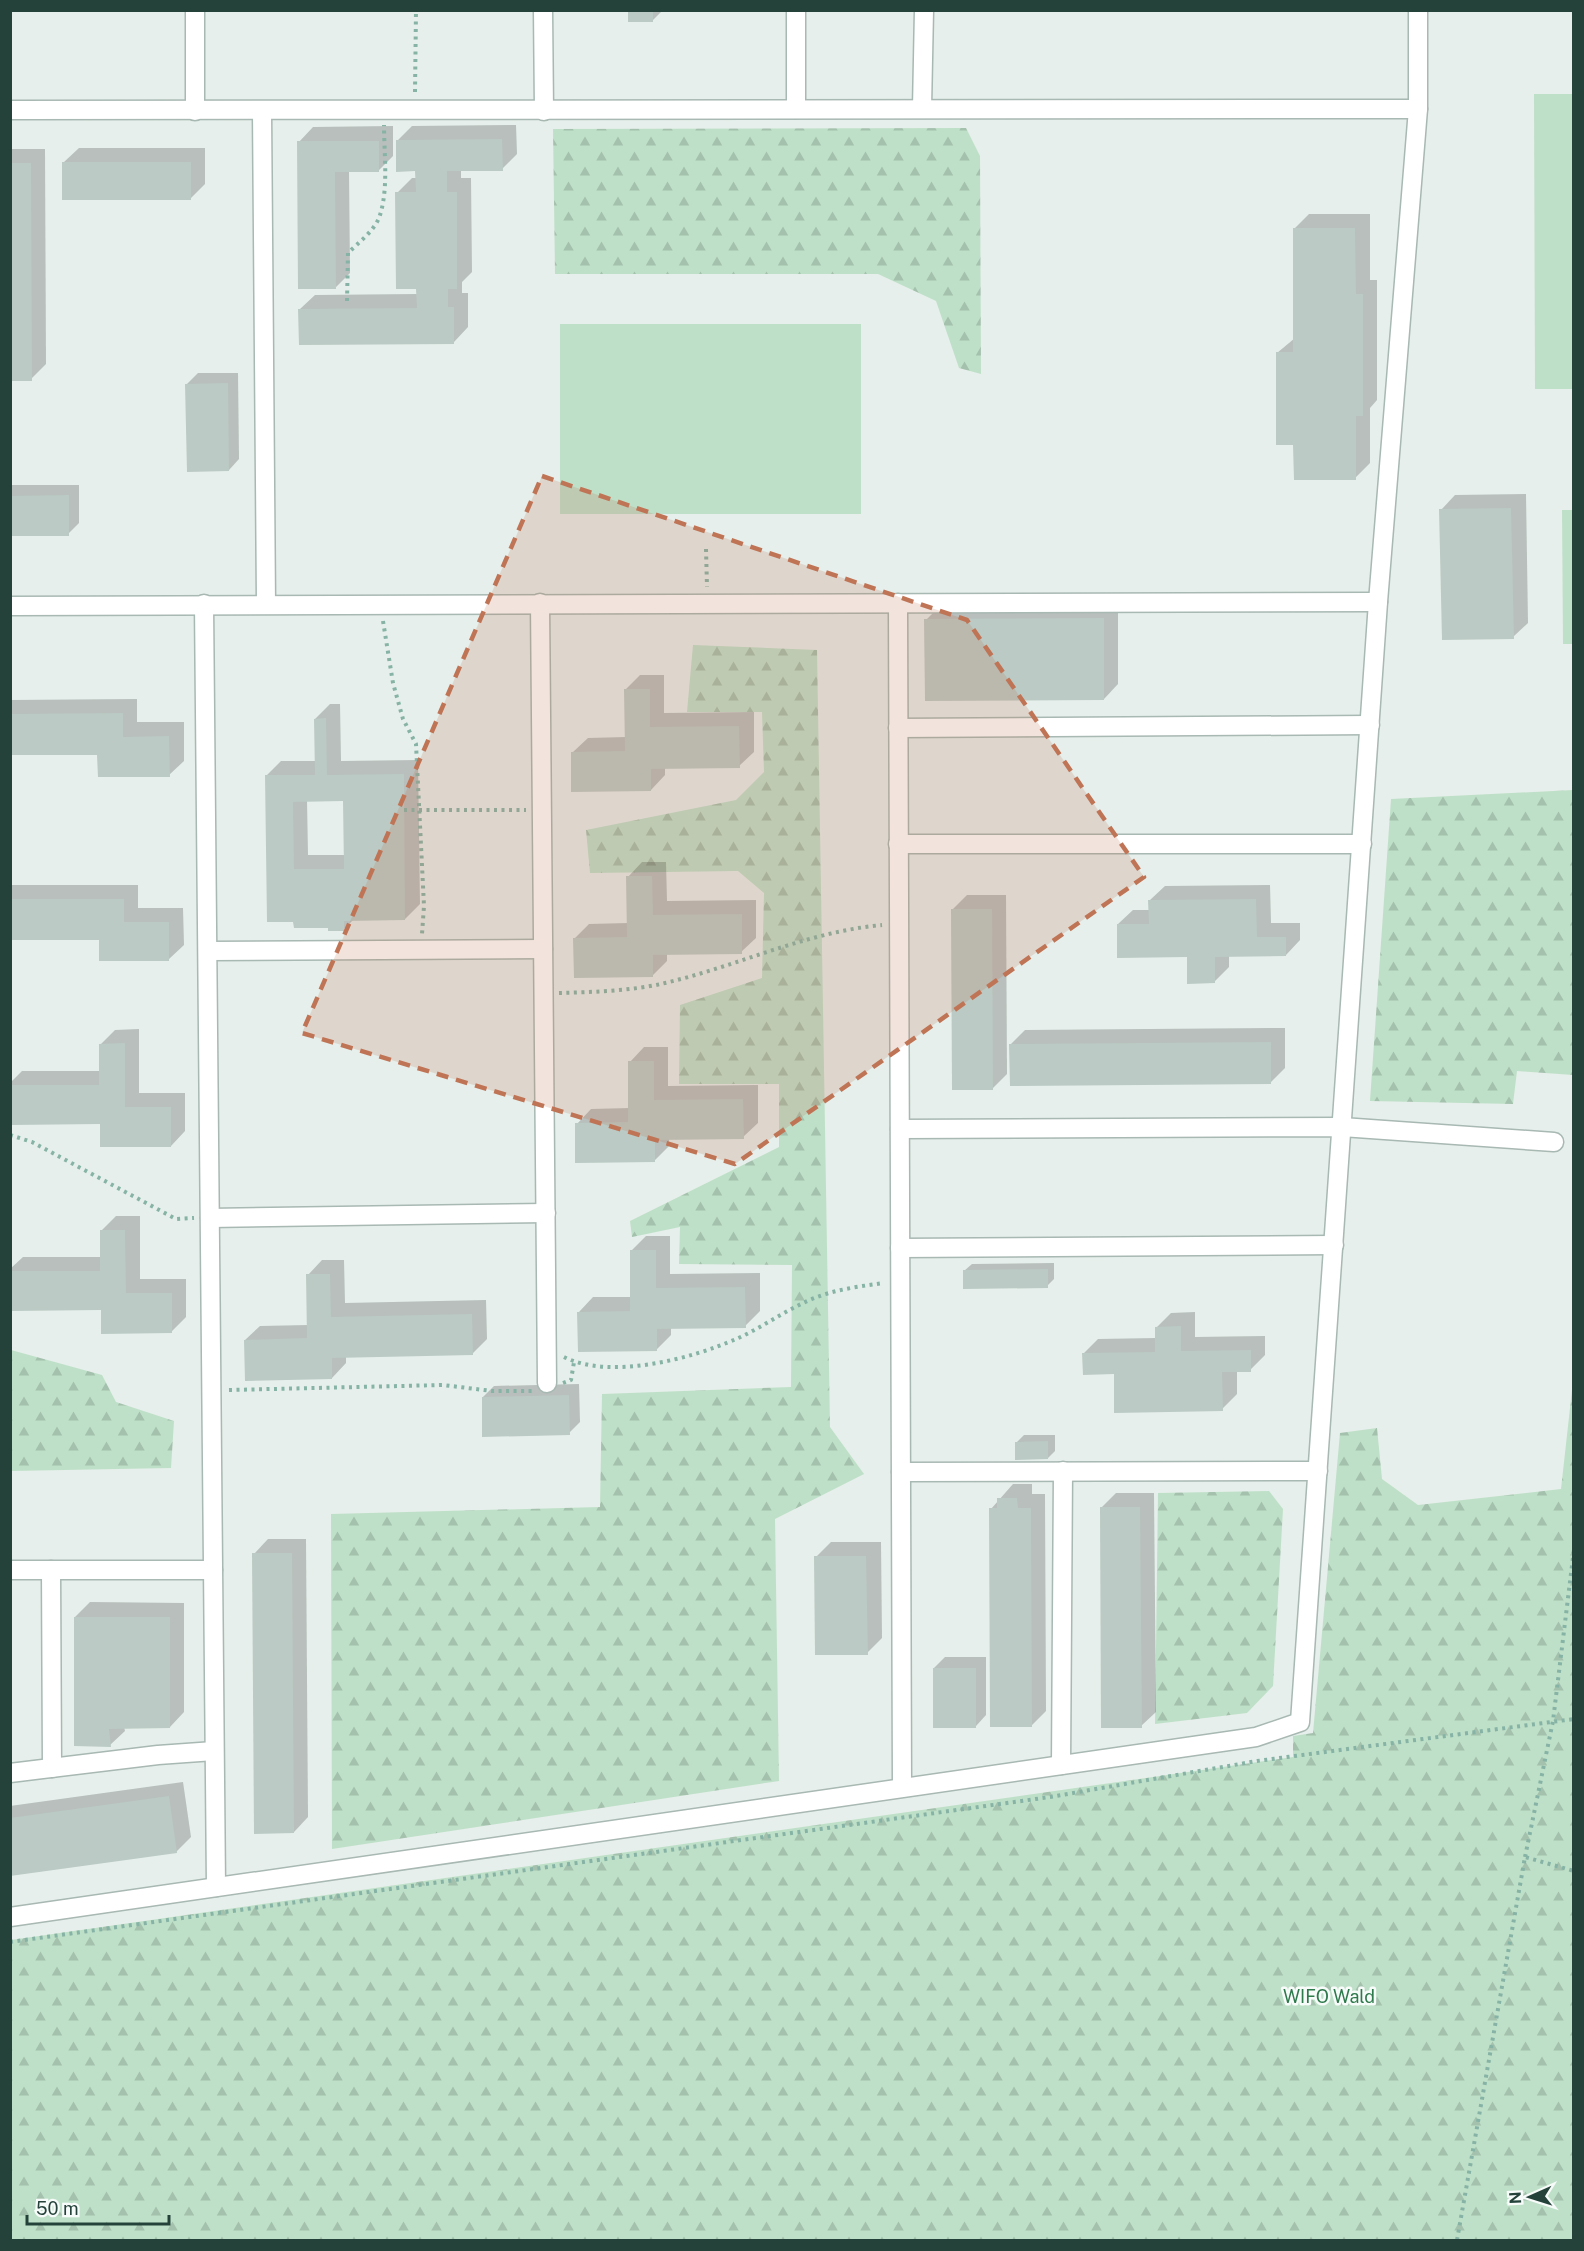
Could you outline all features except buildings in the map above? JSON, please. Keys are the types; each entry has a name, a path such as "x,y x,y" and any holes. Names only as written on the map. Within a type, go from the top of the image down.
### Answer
{"lane":[{"path":"195,10 195,111"},
{"path":"543,10 544,111"},
{"path":"796,10 796,108"},
{"path":"922,108 924,10"},
{"path":"10,1917 1256,1737 1300,1722 1378,602 1418,109 1418,10"},
{"path":"10,110 1418,109"},
{"path":"262,111 266,604"},
{"path":"10,606 1378,602"},
{"path":"540,603 549,1385"},
{"path":"897,603 902,1787"},
{"path":"204,604 216,1887"},
{"path":"898,728 1370,725"},
{"path":"898,844 1362,844"},
{"path":"208,951 543,949"},
{"path":"900,1129 1342,1126 1554,1142"},
{"path":"210,1218 546,1214"},
{"path":"900,1248 1334,1245"},
{"path":"901,1472 1318,1471"},
{"path":"1061,1765 1063,1472"},
{"path":"10,1570 213,1570"},
{"path":"51,1570 52,1768"},
{"path":"10,1773 158,1755 214,1751"}],"path":[{"path":"415,111 416,10"},
{"path":"347,301 348,253 365,238 378,219 384,193 384,111"},
{"path":"706,549 708,603"},
{"path":"381,604 393,683 403,719 416,744 424,906 421,950"},
{"path":"404,810 542,810"},
{"path":"544,993 663,984 810,938 850,928 899,923"},
{"path":"10,1135 32,1142 176,1219 210,1218"},
{"path":"547,1349 574,1362 596,1366 644,1365 698,1353 737,1339 817,1297 858,1287 900,1281"},
{"path":"211,1390 443,1385 492,1391 549,1385 571,1380 574,1362"},
{"path":"1457,2241 1525,1857 1553,1721 1574,1549"},
{"path":"10,1942 1050,1797 1257,1761 1574,1719"},
{"path":"1525,1857 1574,1871"}],"highlighted area":[{"path":"542,476 967,620 1144,877 735,1164 302,1033"}],"green space":[{"path":"1534,94 1573,94 1573,389 1535,389"},
{"path":"966,128 980,156 981,374 959,368 936,301 878,274 555,274 553,129"},
{"path":"560,324 861,324 861,514 560,514"},
{"path":"1562,510 1573,510 1573,644 1563,644"},
{"path":"693,645 817,650 830,1427 864,1474 775,1519 779,1781 332,1849 331,1514 600,1507 602,1394 791,1387 792,1265 679,1264 680,1227 632,1237 630,1221 779,1147 779,1084 679,1084 680,1005 762,978 764,893 738,871 590,873 586,830 736,800 764,772 762,712 687,712"},
{"path":"1573,790 1573,1075 1517,1071 1513,1104 1370,1101 1391,799"},
{"path":"11,1350 102,1375 116,1402 174,1421 171,1468 11,1471"},
{"name":"WIFO Wald","path":"1573,1381 1573,2240 11,2240 11,1940 1293,1757 1293,1736 1313,1733 1340,1433 1377,1428 1382,1479 1418,1505 1561,1489"},
{"path":"1269,1491 1283,1509 1273,1686 1247,1713 1155,1724 1158,1493"}]}
